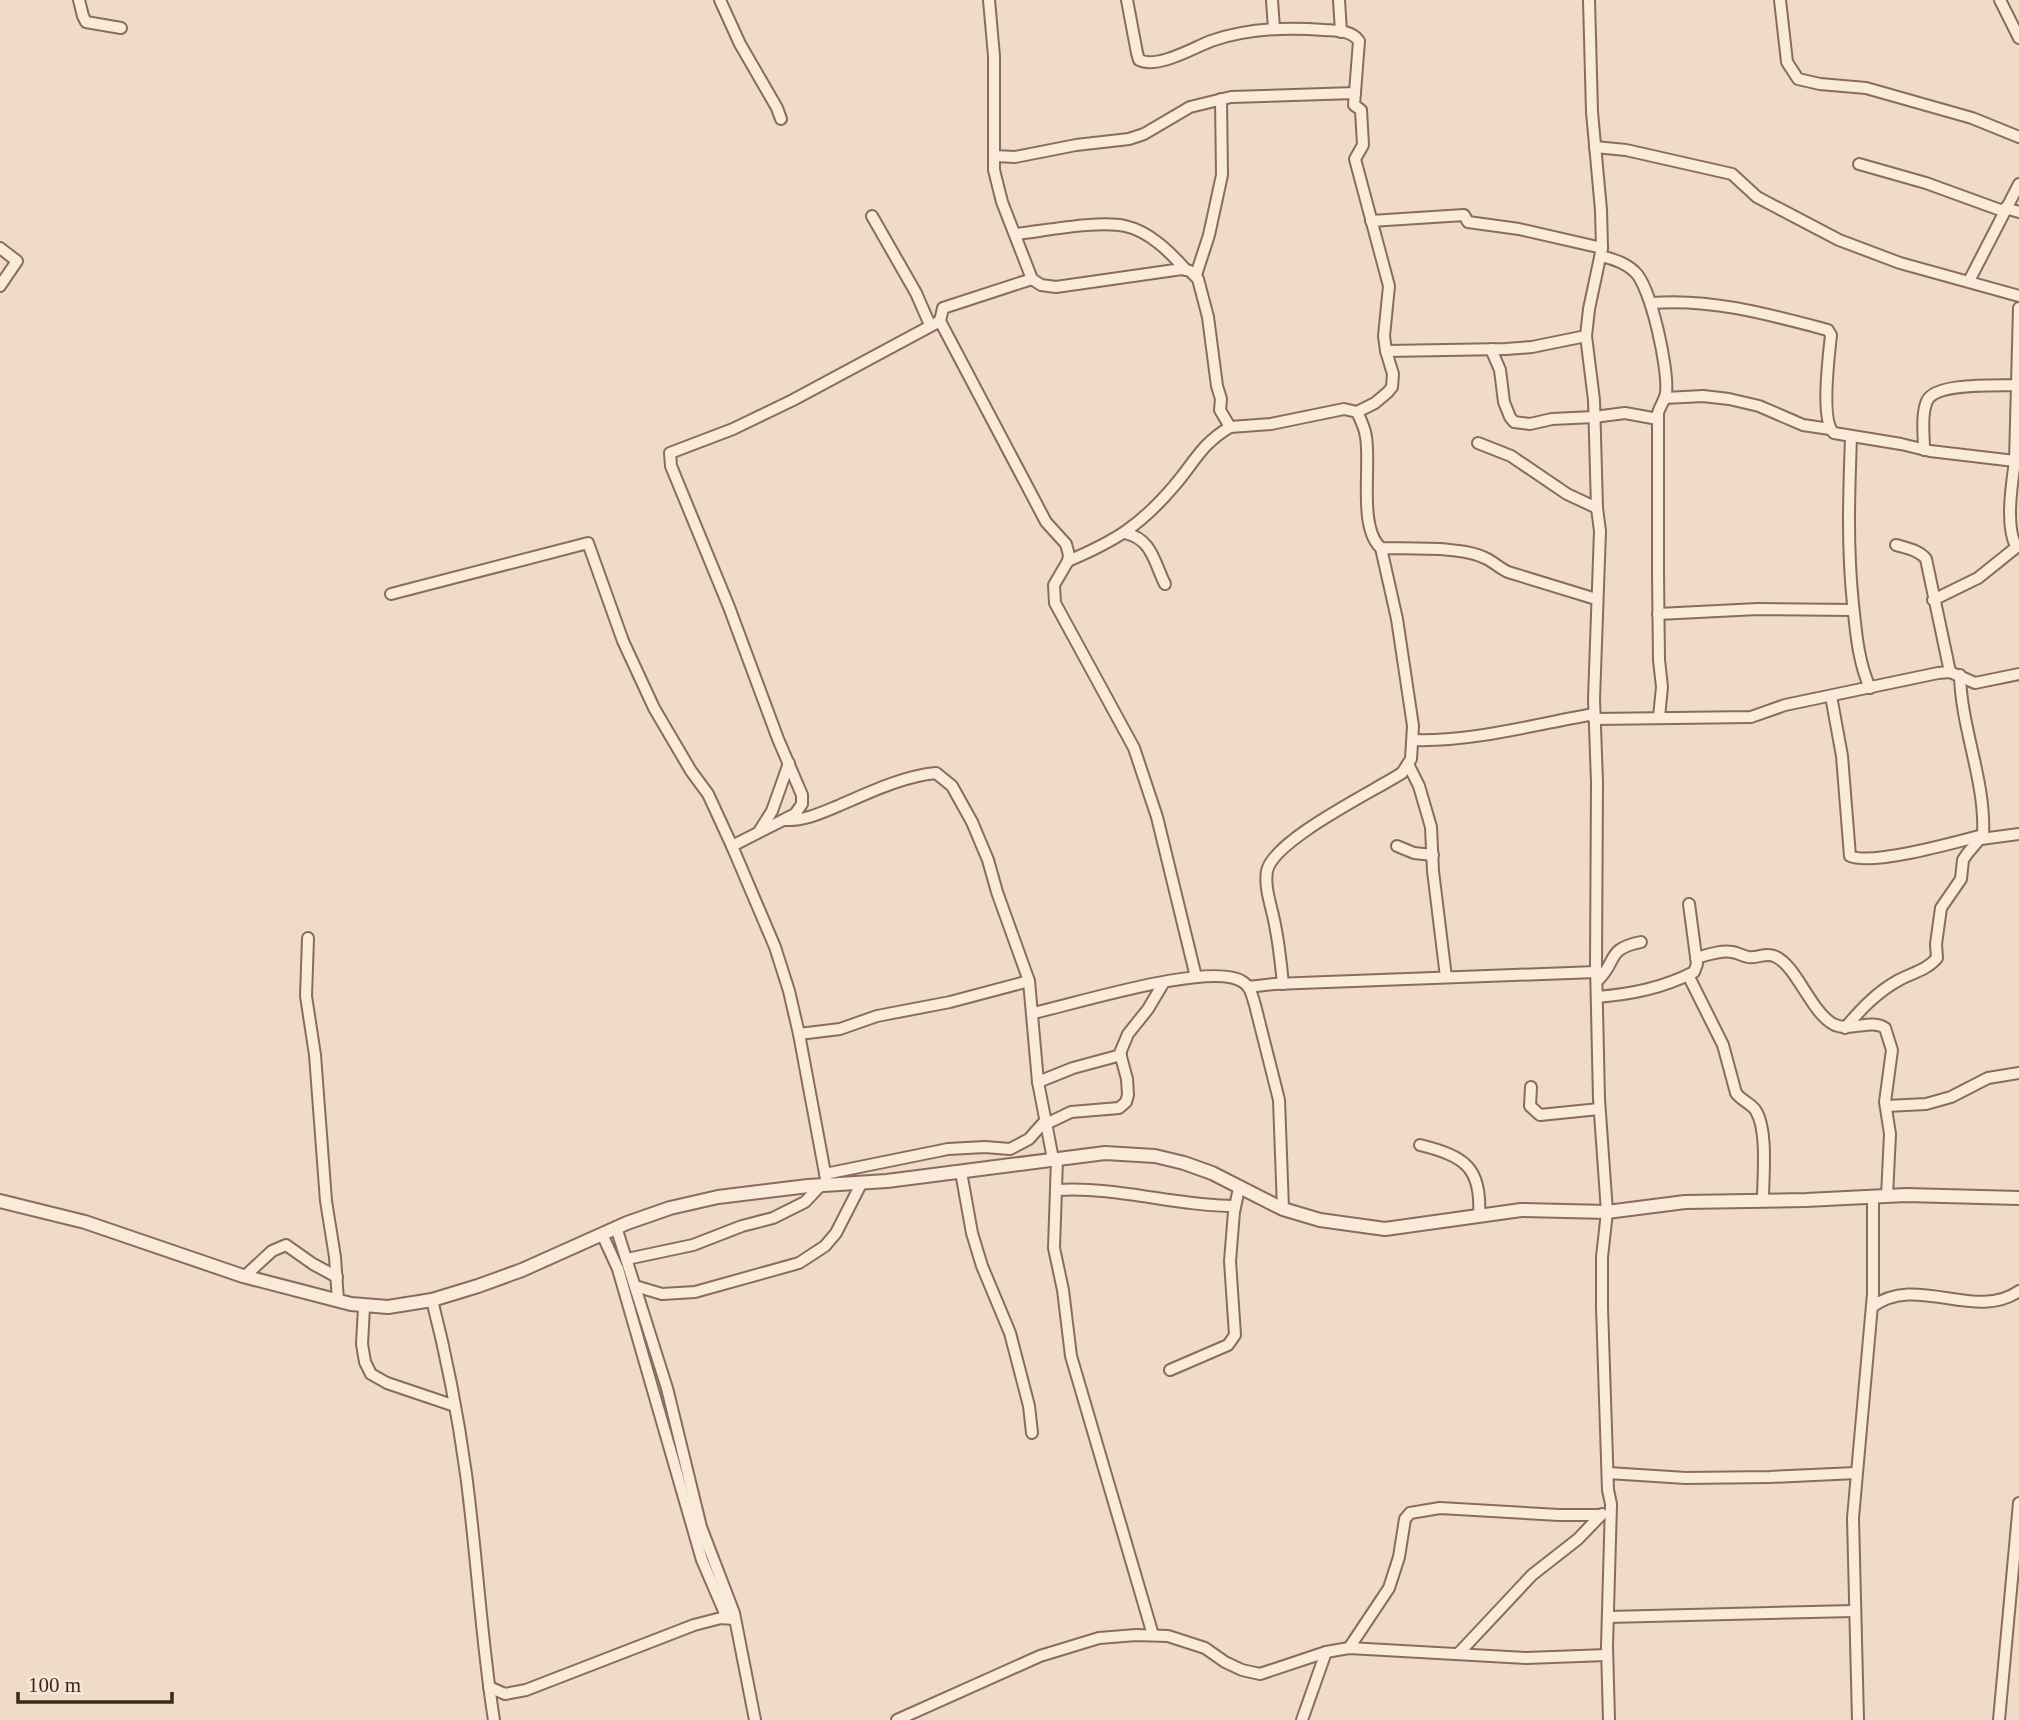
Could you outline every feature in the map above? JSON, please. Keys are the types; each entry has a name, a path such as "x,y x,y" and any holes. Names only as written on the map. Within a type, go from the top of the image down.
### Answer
{"street":[{"path":"79,0 86,22 121,28"},
{"path":"720,0 740,44 781,119"},
{"path":"989,0 994,56 994,156 997,184 1032,279 1041,285 1056,287 1191,272"},
{"path":"1068,561 1102,547 1147,516 1208,442 1230,427 1271,424 1344,409 1357,412 1381,398 1392,387 1393,374 1385,351 1384,336 1389,286 1355,159 1363,145 1361,110 1354,105 1359,41 1352,34 1341,32 1275,29 1234,34 1178,55 1147,63 1139,60 1127,0"},
{"path":"1272,0 1275,29"},
{"path":"1339,0 1341,32"},
{"path":"1589,0 1594,147 1601,210 1602,252 1589,309 1586,336 1594,417 1600,531 1594,716 1597,782 1596,976 1599,1109 1606,1212 1602,1257 1602,1307 1611,1504 1609,1720"},
{"path":"1780,0 1787,62 1798,79 1866,88 1972,118 2019,137"},
{"path":"2000,0 2019,38"},
{"path":"994,156 1015,157 1076,145 1129,139 1144,134 1190,107 1222,99 1355,93"},
{"path":"1191,272 1209,235 1222,175 1222,99"},
{"path":"1594,147 1626,150 1731,174 1757,197 1839,240 1899,263 2019,296"},
{"path":"1859,164 1926,183 2004,210 2019,212"},
{"path":"1969,281 2019,184"},
{"path":"1371,221 1464,215 1468,222 1519,229 1602,252 1637,274 1652,303 1664,369 1665,398 1660,406 1658,419 1658,614 1662,687 1659,717"},
{"path":"872,216 1046,522 1066,544 1068,561 1054,585 1055,603 1134,748 1157,817 1196,976"},
{"path":"1016,234 1112,224 1128,226 1162,246 1191,272 1209,317 1221,399 1220,410 1230,427"},
{"path":"0,248 17,261 0,286"},
{"path":"733,846 799,811 802,804 800,785 778,739 729,607 671,466 670,453 733,429 793,400 935,323 943,308 1032,279"},
{"path":"1652,303 1674,301 1744,310 1828,330 1831,335 1827,409 1830,429"},
{"path":"1933,600 1978,578 2019,546 2013,540 2011,483 2015,461 2019,308"},
{"path":"1385,351 1532,347 1586,336"},
{"path":"1491,349 1500,370 1504,402 1514,422 1530,424 1561,418 1625,413 1658,419"},
{"path":"1924,450 1925,413 1927,400 1931,395 1948,389 2017,393"},
{"path":"1665,398 1703,396 1729,399 1759,406 1803,425 1830,429 1851,437 1924,450 2015,461"},
{"path":"1283,984 1266,885 1268,867 1280,852 1306,830 1402,773 1411,759 1412,716 1401,640 1381,548 1370,528 1366,436 1357,412"},
{"path":"1851,437 1848,529 1853,610 1861,665 1870,688"},
{"path":"1478,443 1511,456 1567,495 1597,508"},
{"path":"1125,533 1141,538 1146,544 1165,584"},
{"path":"391,594 588,543 623,641 654,708 691,771 708,794 775,947 799,1034 824,1181"},
{"path":"1845,1028 1862,1007 1881,992 1930,965 1937,958 1936,944 1941,908 1961,880 1962,864 1967,854 1982,837 1979,794 1960,695 1933,600 1926,559 1910,548 1896,545"},
{"path":"1381,548 1458,551 1484,557 1496,567 1508,572 1596,599"},
{"path":"1658,614 1758,609 1853,610"},
{"path":"1413,740 1520,729 1594,716 1751,717 1785,705 1955,674 1975,683 2019,674"},
{"path":"1831,696 1842,756 1850,856 1862,859 1982,837 2019,834"},
{"path":"757,833 772,811 789,762"},
{"path":"1408,764 1419,786 1431,827 1440,944 1446,977"},
{"path":"783,820 803,820 875,791 925,774 936,773 952,786 972,821 1029,981 1038,1082 1055,1159 1057,1190 1054,1248 1063,1290 1071,1356 1153,1635"},
{"path":"1397,846 1414,853 1433,855"},
{"path":"1597,997 1657,988 1697,969 1689,904"},
{"path":"308,938 306,996 315,1055 326,1201 338,1301"},
{"path":"1248,987 1446,977 1596,976 1604,974 1617,951 1623,946 1641,942"},
{"path":"1696,958 1726,951 1752,958 1772,955 1779,958 1819,1012 1830,1022 1845,1028 1880,1024 1885,1028 1892,1050 1885,1106 1890,1134 1887,1196"},
{"path":"1688,975 1723,1045 1736,1093 1754,1108 1760,1120 1763,1200"},
{"path":"1033,1013 1196,976 1236,978 1248,987 1266,1044 1279,1100 1283,1209"},
{"path":"799,1034 840,1029 877,1016 950,1002 1029,981"},
{"path":"0,1201 85,1222 245,1276 338,1301 364,1307 401,1306 432,1300 522,1270 616,1227 670,1208 718,1196 824,1181 948,1149 1010,1149 1029,1139 1045,1122 1071,1112 1123,1106 1128,1095 1121,1055 1128,1034 1148,1009 1164,982"},
{"path":"1038,1082 1073,1068 1121,1055"},
{"path":"1885,1106 1926,1104 1951,1097 1988,1078 2019,1073"},
{"path":"1531,1087 1530,1106 1540,1115 1599,1109"},
{"path":"1420,1146 1443,1151 1472,1171 1479,1183 1479,1215"},
{"path":"824,1181 861,1184 1105,1153 1155,1156 1212,1173 1283,1209 1320,1220 1385,1229 1521,1210 1606,1212 1685,1202 1873,1196 2019,1198"},
{"path":"961,1172 972,1233 982,1266 1010,1333 1029,1406 1032,1433"},
{"path":"627,1259 693,1245 742,1226 773,1218 805,1202 824,1181"},
{"path":"635,1286 662,1294 695,1292 799,1263 825,1245 835,1233 861,1184"},
{"path":"1170,1370 1227,1345 1235,1335 1230,1261 1238,1188"},
{"path":"1057,1190 1095,1189 1205,1206 1235,1206"},
{"path":"1858,1720 1853,1531 1872,1307 1873,1196"},
{"path":"616,1227 667,1388 701,1527 731,1619 755,1720"},
{"path":"602,1234 618,1269 702,1560 731,1619"},
{"path":"245,1276 272,1251 286,1245 337,1277"},
{"path":"1872,1307 1884,1298 1901,1294 1972,1302 2004,1299 2019,1291"},
{"path":"432,1300 446,1354 466,1476 494,1720"},
{"path":"364,1307 362,1344 365,1362 371,1374 387,1383 455,1406"},
{"path":"1608,1473 1686,1478 1856,1473"},
{"path":"1999,1720 2019,1503"},
{"path":"1458,1654 1532,1575 1578,1539 1611,1504"},
{"path":"1349,1648 1389,1587 1399,1557 1405,1519 1410,1513 1440,1508 1601,1515"},
{"path":"1608,1617 1854,1611"},
{"path":"489,1687 505,1694 526,1690 694,1625 731,1619"},
{"path":"897,1720 1040,1656 1099,1639 1168,1636 1186,1640 1242,1670 1260,1674 1326,1652 1349,1648 1526,1658 1608,1655"},
{"path":"1302,1720 1326,1652"}]}
